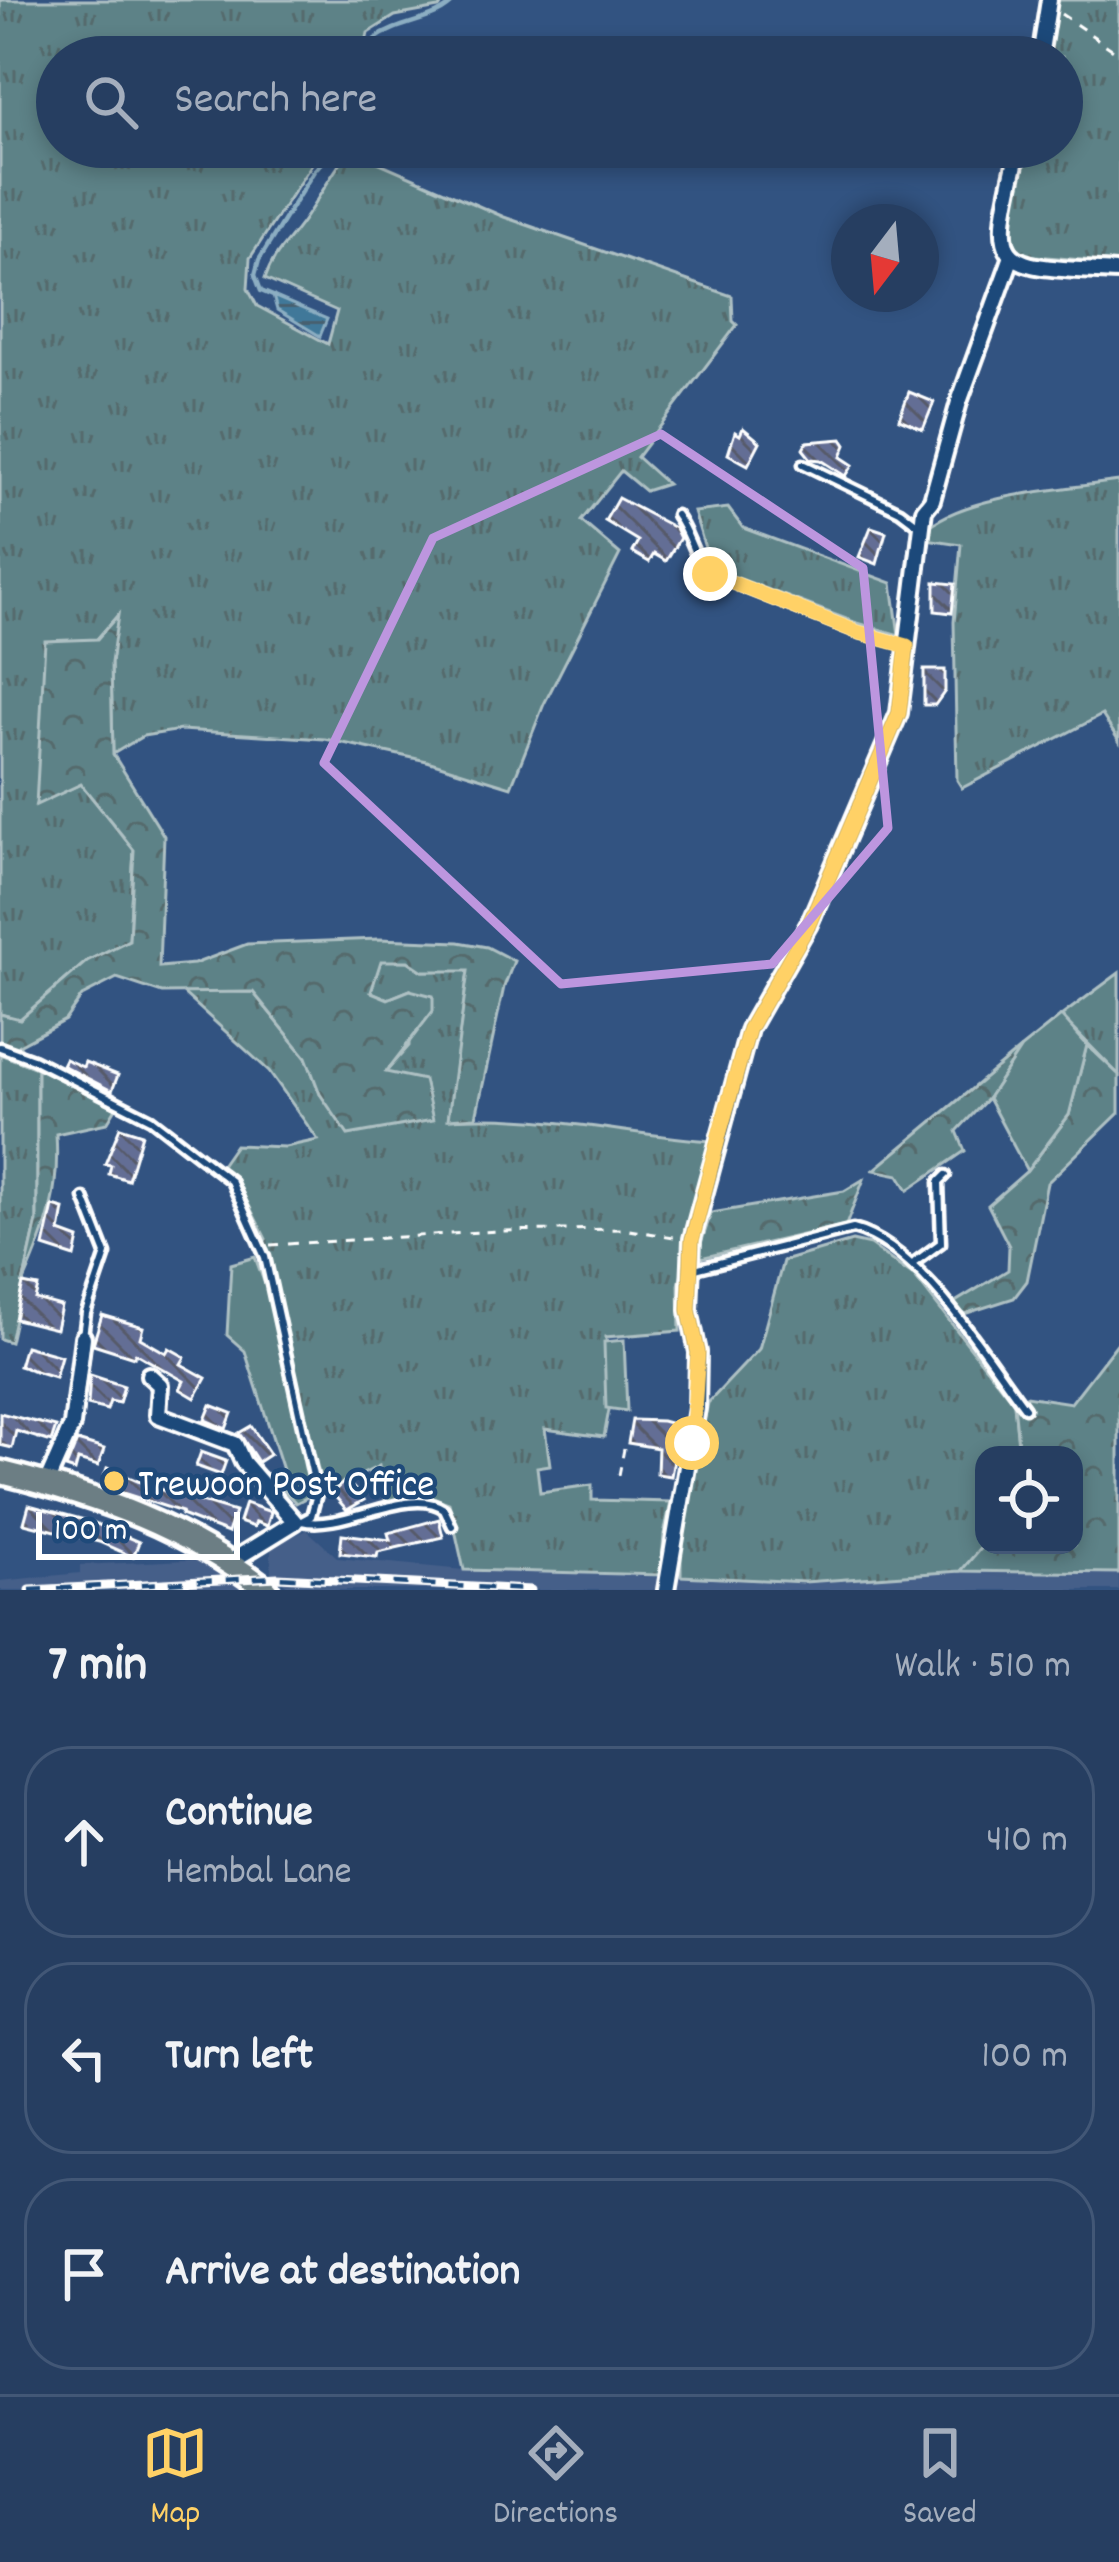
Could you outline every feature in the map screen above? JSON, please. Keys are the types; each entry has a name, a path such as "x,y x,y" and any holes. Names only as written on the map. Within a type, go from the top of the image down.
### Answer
{"main road":[{"path":"0,1472 156,1521 230,1562 267,1590"}],"street":[{"path":"1044,36 1049,3"},
{"path":"1014,168 1003,214 1002,246 1011,259 1026,265 1119,272"},
{"path":"666,1588 697,1408 698,1352 689,1310 692,1240 749,1029 809,924 899,713 921,526 1011,259"},
{"path":"46,1484 72,1425 82,1337"},
{"path":"149,1375 160,1385 158,1414 235,1444 243,1462 297,1524 230,1562"}],"lane":[{"path":"803,464 921,526"},
{"path":"676,514 692,535 696,561 710,574 857,632 907,646"},
{"path":"0,1047 152,1119 231,1180 260,1246 281,1321 317,1494 310,1516 297,1524"},
{"path":"914,1263 940,1243 939,1181 946,1175"},
{"path":"82,1337 106,1254 84,1198"},
{"path":"689,1270 854,1229 881,1240 914,1263 1025,1408"},
{"path":"297,1524 423,1501 444,1509 452,1526"}],"path":[{"path":"1049,3 1119,54"},
{"path":"260,1246 498,1231 622,1229 687,1240"},
{"path":"619,1475 624,1449"}],"highlighted area":[{"path":"661,434 863,568 888,828 772,964 561,984 324,763 433,538"}],"shaded area":[{"path":"273,296 327,319 320,336 277,310"},
{"path":"307,1530 338,1558 464,1570 804,1582 961,1571 1119,1573 1119,1590 292,1590 271,1572 271,1546"},
{"path":"208,1559 246,1590 0,1590 0,1581 80,1573 80,1565"}],"green space":[{"path":"0,0 445,0 439,8 395,16 367,36 36,36 36,168 309,168 250,258 248,289 257,306 328,344 337,311 265,279 337,168 391,168 504,217 732,296 737,325 637,457 667,484 645,491 621,471 581,521 620,554 544,704 511,787 427,761 325,739 181,730 143,736 113,754 111,663 116,617 97,639 36,804 81,784 134,850 129,940 87,961 20,1020 0,1014"},
{"path":"1057,0 1119,0 1119,263 1022,255 1014,244 1010,218 1021,168 1083,168 1083,36 1050,36"},
{"path":"1119,481 1119,741 1102,715 962,788 957,780 954,622 961,544 926,539 927,528 992,500"},
{"path":"728,508 743,528 892,583 899,635 714,569 701,557 705,548 694,512"},
{"path":"118,615 111,663 113,754 164,836 159,967 194,964 247,944 379,939 459,942 487,947 514,961 476,1117 448,1119 468,971 423,971 408,961 381,961 371,992 388,999 410,990 433,996 433,1011 386,1072 424,1080 433,1120 348,1135 320,1094 306,1057 253,992 162,993 117,978 82,996 65,1020 19,1045 37,1068 0,1054 0,1014 20,1019 87,961 129,940 134,850 81,784 36,805 45,641 97,639"},
{"path":"381,960 408,961 423,971 468,970 449,1119 547,1121 711,1141 679,1285 680,1331 606,1337 609,1410 604,1437 545,1429 550,1465 537,1467 540,1492 592,1485 592,1500 671,1502 661,1575 464,1570 449,1503 430,1496 386,1504 379,1466 321,1495 268,1249 260,1246 266,1239 236,1180 221,1165 235,1145 285,1147 318,1140 269,1071 181,991 253,992 306,1057 320,1094 385,1073 409,1046 410,990 388,999 370,991"},
{"path":"1119,973 1119,1075 1061,1016"},
{"path":"1061,1016 1087,1045 1069,1115 1027,1171 988,1098 1021,1048"},
{"path":"1087,1045 1119,1075 1119,1113 1047,1183 1027,1281 1014,1298 961,1315 952,1304 1008,1270 1009,1246 988,1205 1027,1171 1069,1115"},
{"path":"1021,1048 988,1098 957,1131 965,1151 908,1190 899,1175 874,1170"},
{"path":"0,1054 37,1068 37,1221 10,1342 0,1339"},
{"path":"37,1068 116,1108 107,1123 56,1134 50,1211 23,1284 37,1221"},
{"path":"864,1179 846,1225 696,1259 711,1213 844,1191"},
{"path":"852,1241 870,1245 915,1277 1014,1403 1018,1446 975,1446 975,1554 961,1571 804,1582 681,1576 681,1526 708,1403 759,1349 783,1261"},
{"path":"255,1257 273,1306 315,1493 296,1503 273,1479 283,1470 245,1351 227,1335 231,1264"},
{"path":"624,1340 627,1411 606,1408 604,1342"},
{"path":"1119,1341 1119,1573 961,1571 975,1554 1083,1554 1083,1446 1018,1446 1014,1403 1026,1396 1071,1403"}],"building":[{"path":"909,392 934,402 923,429 899,419"},
{"path":"743,428 760,442 748,465 728,454 735,432 740,435"},
{"path":"842,439 846,445 841,457 853,465 846,476 811,459 803,449 807,442"},
{"path":"618,498 675,528 680,538 666,561 654,554 649,562 632,552 638,541 605,521"},
{"path":"871,527 886,532 877,564 859,557"},
{"path":"935,582 955,584 952,613 935,611"},
{"path":"924,670 945,670 945,691 935,705 924,705"},
{"path":"65,1059 118,1075 112,1091 62,1065"},
{"path":"120,1127 142,1134 128,1180 109,1174 111,1165 105,1164"},
{"path":"53,1206 64,1209 60,1232 79,1239 75,1257 44,1247"},
{"path":"23,1284 38,1287 35,1299 61,1306 56,1329 15,1319"},
{"path":"102,1315 143,1327 140,1338 166,1353 169,1348 185,1357 181,1364 206,1378 195,1398 180,1389 184,1381 135,1353 134,1357 93,1344"},
{"path":"25,1346 61,1356 55,1377 19,1366"},
{"path":"90,1375 124,1386 119,1403 110,1401 107,1410 88,1405"},
{"path":"211,1405 232,1413 226,1429 205,1420"},
{"path":"0,1413 56,1427 51,1442 16,1431 12,1448 0,1445"},
{"path":"632,1420 680,1426 671,1476 657,1474 658,1448 628,1443"},
{"path":"251,1426 270,1454 258,1462 239,1433"},
{"path":"77,1441 104,1449 98,1466 78,1460 75,1471 66,1468"},
{"path":"201,1452 226,1461 221,1475 196,1466"},
{"path":"107,1468 235,1512 228,1533 182,1512 101,1486"},
{"path":"346,1480 364,1500 347,1510 332,1493"},
{"path":"245,1503 271,1512 267,1526 239,1522"},
{"path":"29,1505 92,1522 139,1542 133,1557 99,1542 24,1523"},
{"path":"439,1519 443,1537 378,1552 377,1557 340,1553 342,1534 390,1540 388,1533"}],"waterway":[{"path":"381,36 439,13 455,0"},
{"path":"273,296 261,291 255,275 259,260 317,168"}],"railway":[{"path":"30,1590 278,1577 531,1590"}],"place":[{"name":"Trewoon Post Office","path":"114,1481"}],"route":[{"path":"692,1443 698,1352 689,1310 689,1270 692,1240 720,1132 749,1029 809,924 899,713 907,646 857,632 710,574"}]}
